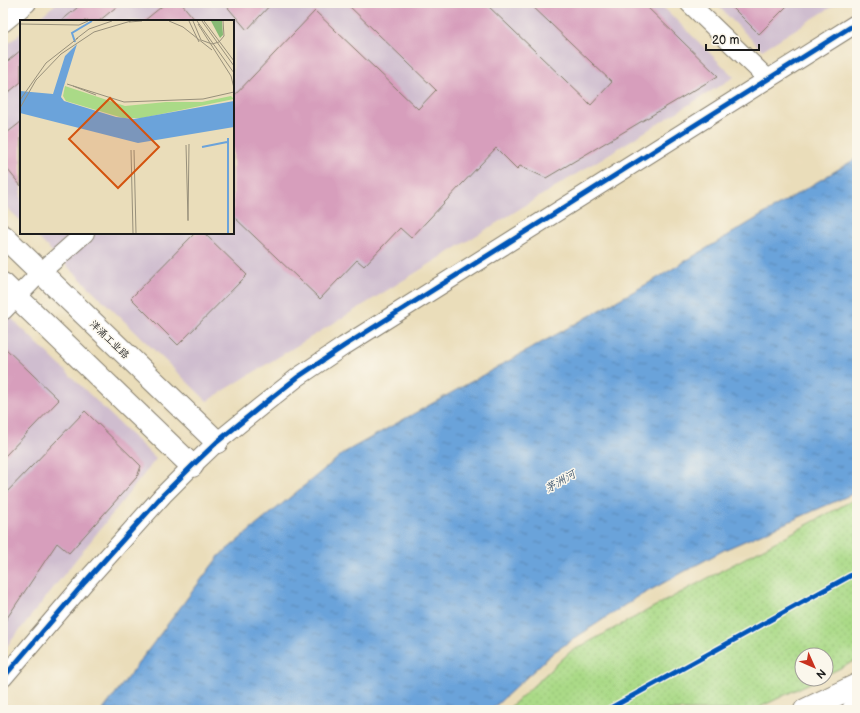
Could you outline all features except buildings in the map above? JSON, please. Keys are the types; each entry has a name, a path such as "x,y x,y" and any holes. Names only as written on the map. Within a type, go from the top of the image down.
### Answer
{"street":[{"path":"3,23 27,3"},
{"path":"689,3 768,79"},
{"path":"3,678 85,582 163,495 217,442 298,377 344,346 857,23"},
{"path":"84,234 41,272 8,297 192,466"},
{"name":"洋涌工业路","path":"3,236 217,442"},
{"path":"805,710 857,685"},
{"path":"853,710 857,708"}],"shaded area":[{"path":"57,3 659,3 734,77 207,401 34,234 234,234 234,20 36,20"},
{"path":"715,3 838,3 762,50"},
{"path":"20,34 20,220 3,204 3,48"},
{"path":"3,310 156,459 3,651"}],"green space":[{"path":"857,498 857,660 834,671 834,647 794,647 794,687 801,687 754,710 507,710 570,652"}],"water":[{"name":"茅洲河","path":"857,158 857,492 724,550 634,599 554,652 491,710 103,710 219,556 345,452 654,280"}],"cycle path":[{"path":"3,678 85,582 163,495 217,442 298,377 344,346 857,23"},
{"path":"607,710 857,572"}]}
